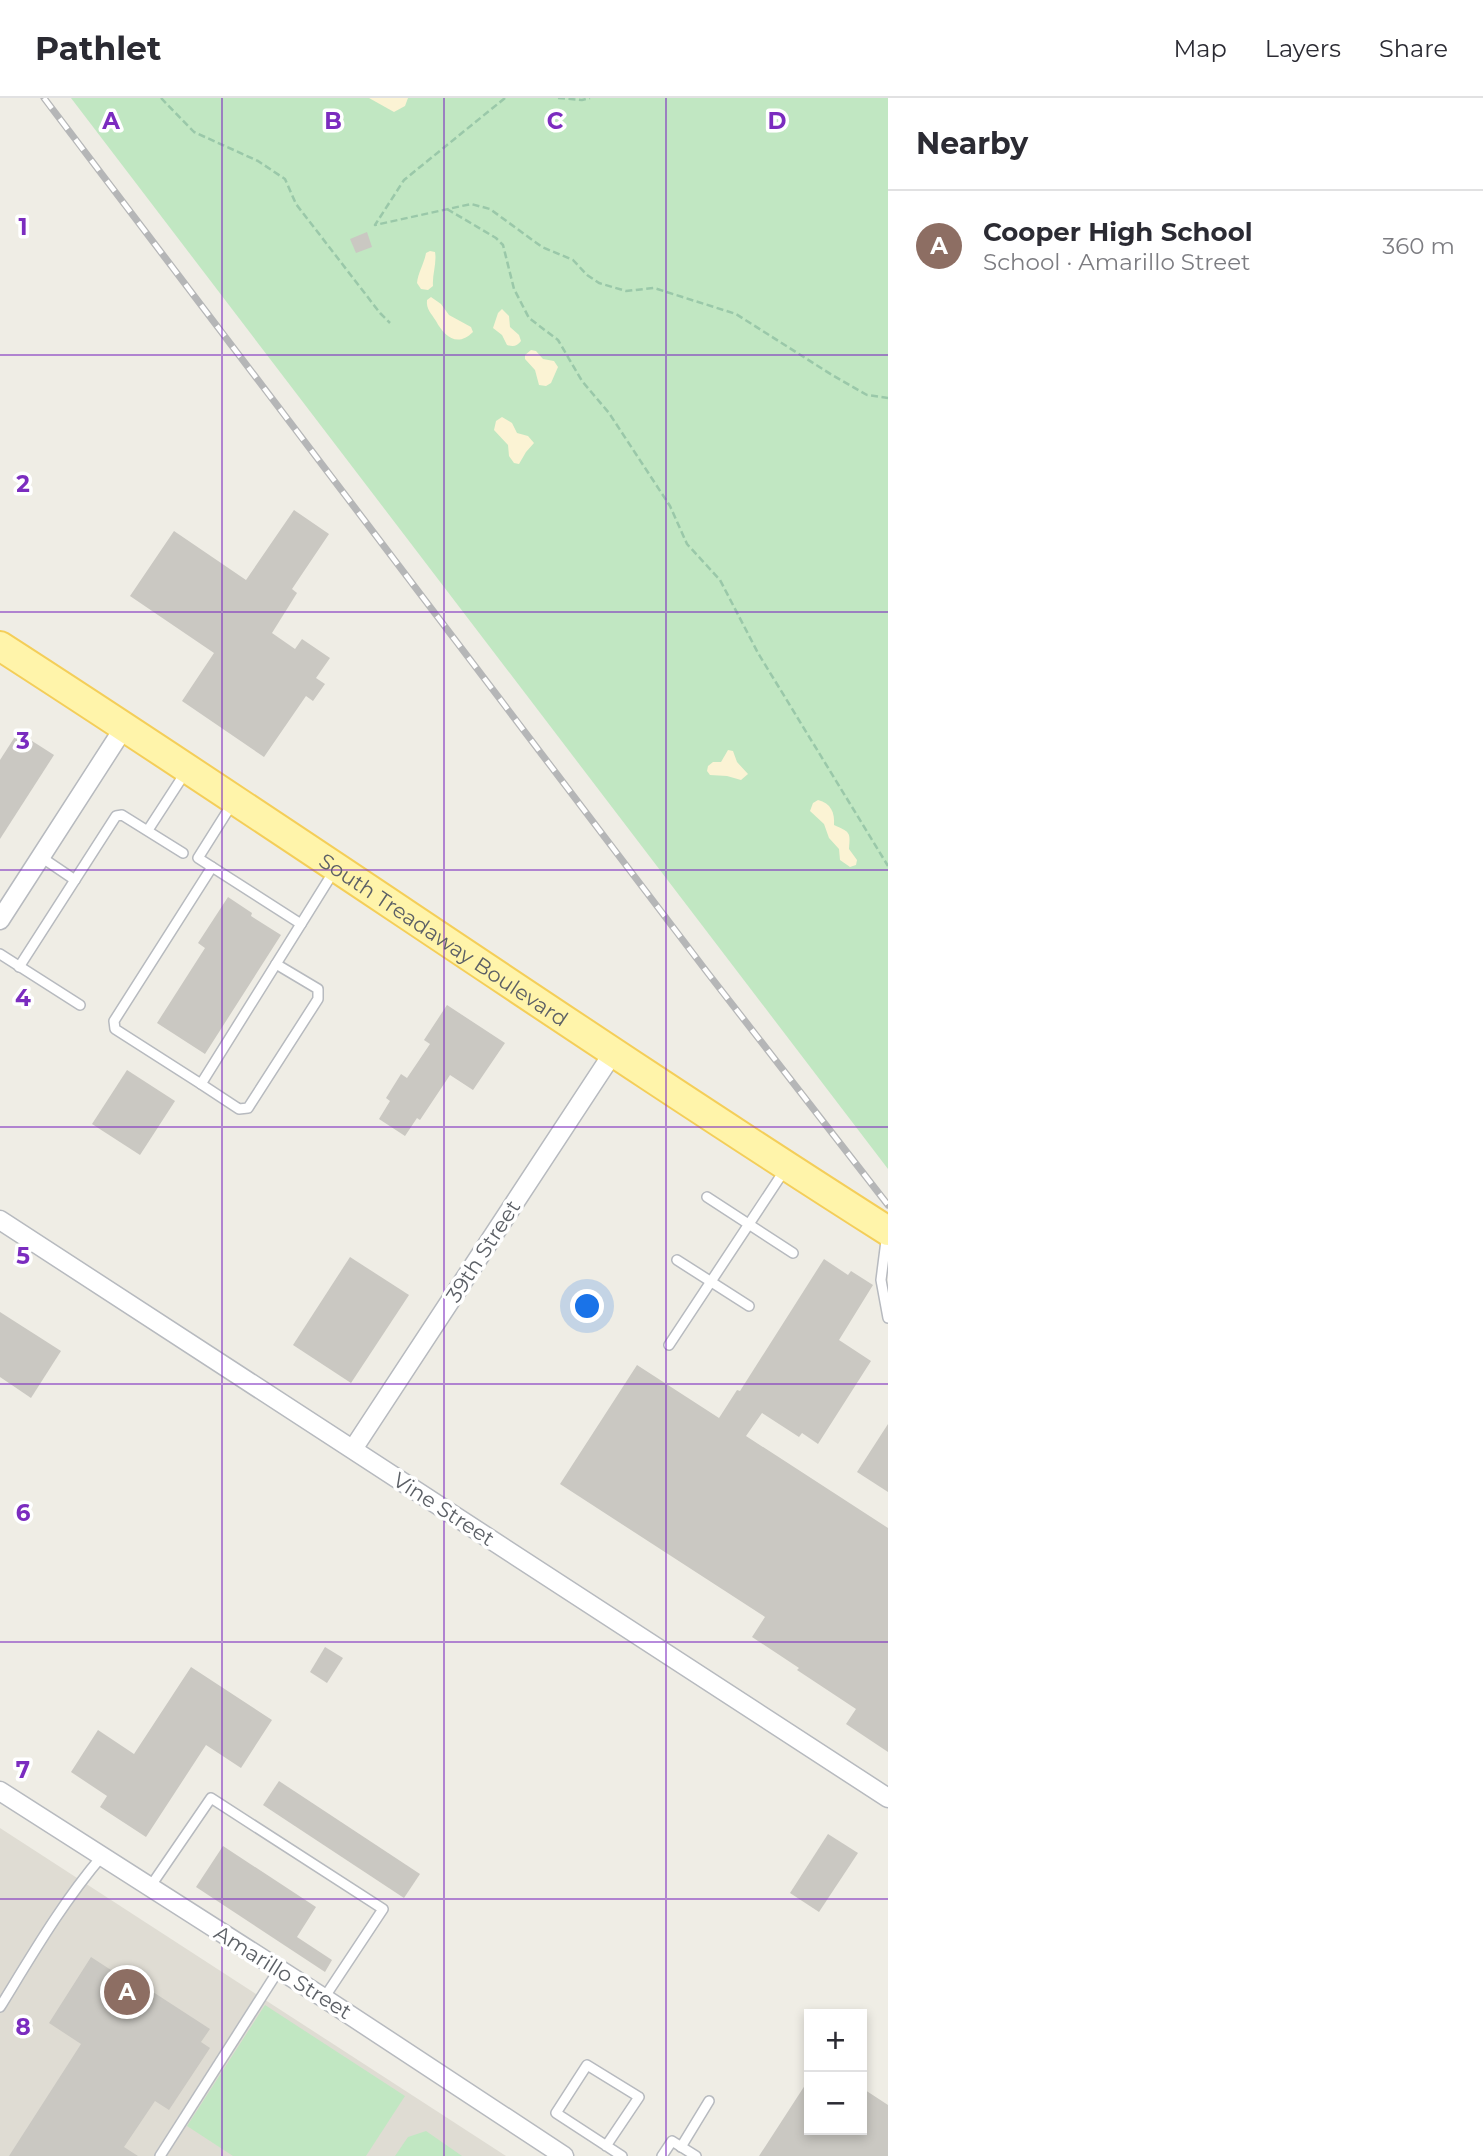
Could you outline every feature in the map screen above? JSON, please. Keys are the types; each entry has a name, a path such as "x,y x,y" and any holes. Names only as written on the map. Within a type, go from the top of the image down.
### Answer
{"main road":[{"name":"South Treadaway Boulevard","path":"0,646 125,726 613,1053 888,1231"}],"street":[{"path":"0,920 125,726"},
{"name":"39th Street","path":"353,1449 613,1053"},
{"name":"Vine Street","path":"0,1220 888,1798"},
{"name":"Amarillo Street","path":"0,1791 324,1998 564,2156"}],"lane":[{"path":"148,830 188,769"},
{"path":"234,799 198,858 301,924"},
{"path":"19,967 116,816 122,815 183,853"},
{"path":"41,857 75,880"},
{"path":"212,867 114,1021 115,1029 239,1110 248,1108 318,999 318,989 276,964"},
{"path":"201,1084 337,868"},
{"path":"0,954 80,1005"},
{"path":"669,1345 787,1166"},
{"path":"707,1197 793,1253"},
{"path":"888,1231 881,1280 888,1318"},
{"path":"677,1260 749,1306"},
{"path":"150,1887 211,1798 383,1909 324,1998"},
{"path":"0,2007 76,1886 102,1856"},
{"path":"160,2156 278,1971"},
{"path":"606,2146 639,2097 587,2065 556,2113 606,2146 622,2156"},
{"path":"681,2147 709,2101"},
{"path":"662,2156 672,2141 696,2156"}],"path":[{"path":"161,98 194,132 258,161 285,179 296,204 390,323"},
{"path":"505,98 404,180 375,225 471,204 490,209 542,247 573,260 599,283 626,291 654,288 736,314 832,375 867,394 888,398"},
{"path":"558,98 590,98"},
{"path":"447,209 496,237 503,246 514,289 529,318 558,340 582,381 610,413 670,506 687,544 720,580 758,653 888,866"}],"shaded area":[{"path":"0,1828 506,2156 0,2156"}],"green space":[{"path":"71,98 888,98 888,1169"},
{"path":"265,2005 405,2096 366,2156 233,2156 187,2126"},
{"path":"426,2131 462,2156 395,2156 408,2137"}],"sand":[{"path":"369,98 408,98 405,106 394,112"},
{"path":"435,252 433,286 428,290 421,289 417,283 426,253"},
{"path":"431,297 441,304 449,315 471,327 473,332 456,340 447,335 428,308 427,300"},
{"path":"502,309 509,316 510,327 519,335 521,341 515,346 507,345 502,335 493,328"},
{"path":"531,350 536,351 543,359 554,361 558,367 551,383 546,386 539,385 535,370 525,359 525,355"},
{"path":"502,417 512,423 517,433 528,436 534,443 519,464 514,463 509,456 508,445 494,430 496,421"},
{"path":"728,750 733,751 737,762 748,774 741,780 710,775 707,771 713,762 721,762"},
{"path":"818,800 831,809 834,825 848,833 849,849 857,860 856,865 850,867 840,860 839,849 829,838 824,824 810,811 813,803"}],"building":[{"path":"367,232 372,247 356,253 350,239"},
{"path":"294,510 329,534 292,589 297,593 272,633 295,649 302,639 330,658 316,678 325,684 313,701 306,696 264,757 182,701 214,653 130,596 174,531 246,580"},
{"path":"18,732 54,755 0,839 0,760"},
{"path":"228,897 281,935 205,1054 157,1023 205,948 198,943"},
{"path":"447,1005 505,1043 473,1090 450,1075 420,1120 417,1118 405,1136 379,1119 390,1101 386,1098 401,1074 407,1078 430,1044 424,1040"},
{"path":"127,1070 175,1101 140,1155 92,1124"},
{"path":"350,1257 409,1295 351,1383 293,1345"},
{"path":"824,1259 848,1275 851,1271 873,1285 839,1340 871,1361 818,1444 802,1433 799,1437 762,1413 746,1436 888,1528 888,1752 846,1724 856,1709 752,1637 765,1617 560,1484 637,1365 719,1418 737,1390 740,1391"},
{"path":"0,1312 61,1351 31,1398 0,1377"},
{"path":"888,1424 888,1492 857,1472"},
{"path":"325,1647 343,1658 327,1683 310,1672"},
{"path":"191,1667 272,1720 241,1768 206,1745 146,1837 100,1807 107,1796 71,1772 98,1730 134,1754"},
{"path":"279,1781 420,1874 404,1898 263,1805"},
{"path":"828,1834 858,1853 819,1912 790,1893"},
{"path":"223,1846 316,1907 297,1937 332,1960 325,1972 196,1887"},
{"path":"91,1957 151,1996 153,1992 210,2029 201,2042 210,2048 169,2110 155,2101 124,2147 138,2156 9,2156 81,2044 49,2023"},
{"path":"804,2087 804,2135 867,2135 867,2091 888,2105 888,2156 759,2156"}],"railway":[{"path":"44,98 707,972 888,1205"}],"place":[{"name":"Cooper High School","path":"127,1992"}]}
